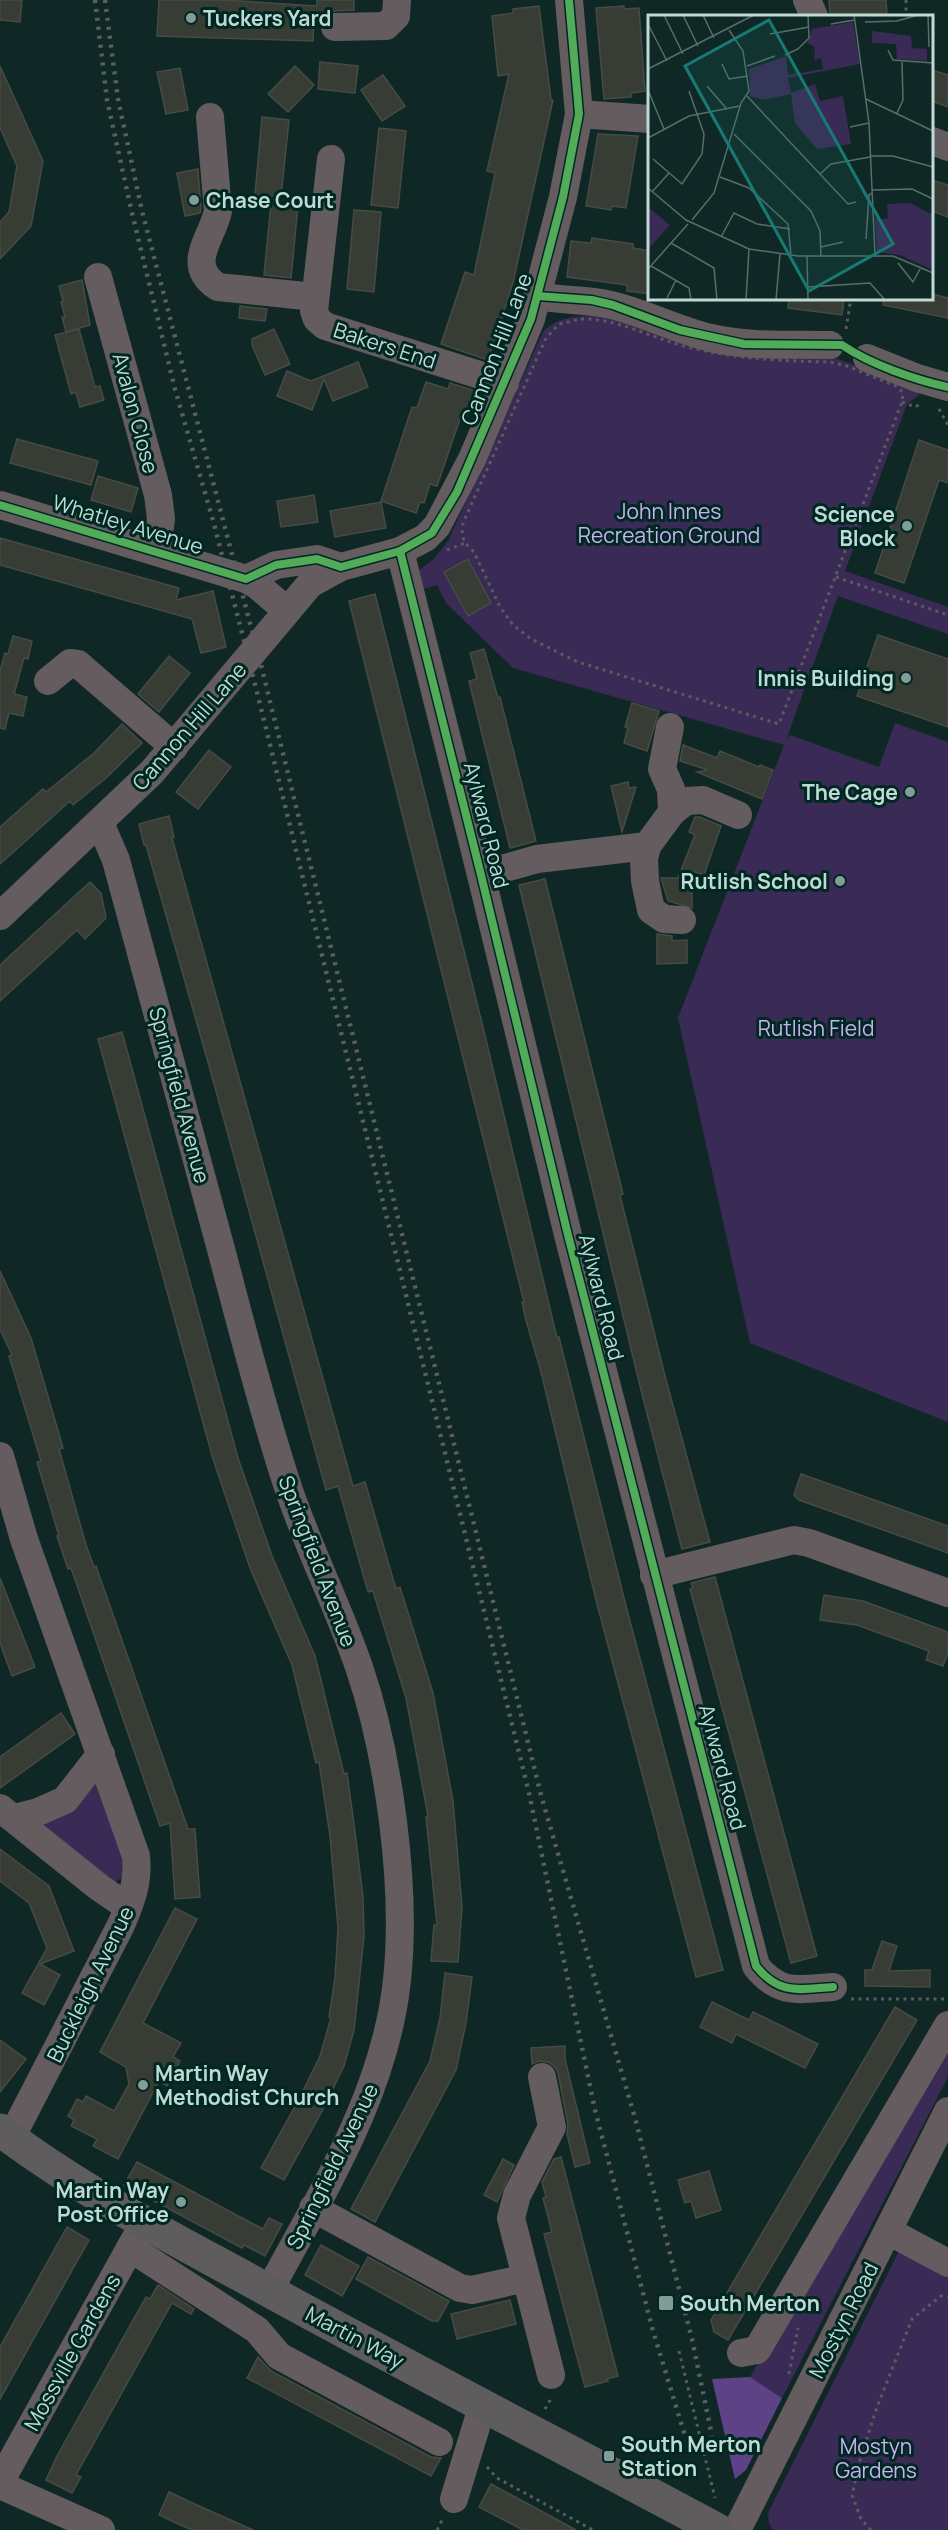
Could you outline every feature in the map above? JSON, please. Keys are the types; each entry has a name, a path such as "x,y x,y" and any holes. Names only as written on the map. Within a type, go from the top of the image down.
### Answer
{"main road":[{"name":"Martin Way","path":"6,2134 70,2180 137,2235 269,2291 534,2431 717,2516"}],"street":[{"path":"334,27 386,27 396,16 397,0"},
{"name":"Cannon Hill Lane","path":"0,916 152,772 310,584 341,567 400,551 425,538 437,526 457,492 505,383 538,296 563,197 579,114 569,0"},
{"path":"807,0 814,15"},
{"path":"579,114 648,119"},
{"path":"210,117 219,211 201,256 204,272 209,281 218,287 315,297"},
{"path":"933,141 948,147"},
{"name":"Bakers End","path":"331,159 315,297 314,311 317,319 325,326 505,383"},
{"name":"Avalon Close","path":"98,277 123,407 158,495 161,524 157,551"},
{"path":"538,296 592,300 613,305 680,330 734,342 836,345"},
{"path":"867,358 917,378 938,399"},
{"name":"Whatley Avenue","path":"0,505 246,579 258,586 286,610"},
{"name":"Aylward Road","path":"400,551 482,875 568,1235 756,1966 766,1979 778,1987 790,1990 833,1987"},
{"path":"246,579 276,565 317,559 341,567"},
{"path":"48,681 70,663 78,664 174,747"},
{"path":"670,727 662,770 671,789 672,812"},
{"path":"682,920 664,920 651,910 645,881 644,859 647,846 672,812 686,801 704,800 738,815"},
{"name":"Springfield Avenue","path":"100,823 110,842 118,870 285,1480 361,1672 375,1724 395,1850 400,1919 398,1970 388,2037 371,2090 349,2140 269,2291"},
{"path":"482,875 537,859 647,846"},
{"name":"Buckleigh Avenue","path":"0,1456 24,1539 136,1856 136,1883 128,1907 95,1977 6,2134"},
{"path":"654,1575 794,1540 809,1543 948,1593"},
{"path":"7,1813 38,1812 65,1800 101,1754"},
{"path":"7,1813 100,1888 128,1907"},
{"path":"741,2353 757,2350 948,2025"},
{"path":"542,2077 552,2127 518,2195 511,2218 551,2375"},
{"name":"Mostyn Road","path":"737,2530 948,2110"},
{"path":"313,2208 460,2288 472,2290 526,2278"},
{"path":"888,2230 948,2263"},
{"path":"137,2235 257,2330 279,2356 439,2442"},
{"name":"Mossville Gardens","path":"0,2483 137,2235"},
{"path":"454,2499 483,2404"},
{"path":"0,2483 101,2530"}],"path":[{"path":"906,15 907,0"},
{"path":"836,345 850,300"},
{"path":"592,319 690,348 721,354 830,362 847,366 898,387 903,393 902,402 779,724 578,662 531,639 513,625 500,607 474,552 465,543 462,535 463,523 546,338 559,324 592,319"},
{"path":"902,402 915,407 938,399 948,425"},
{"path":"836,577 948,615"},
{"path":"833,1987 849,1999 948,1999"},
{"path":"871,2530 861,2519 852,2495 877,2407 912,2319 941,2296 948,2297"},
{"path":"790,2380 789,2370 799,2327"},
{"path":"679,2351 717,2516"},
{"path":"534,2431 555,2390 551,2375"},
{"path":"497,2478 593,2530"}],"green space":[{"path":"593,315 838,359 920,390 919,395 907,404 845,571 948,607 948,634 838,596 786,740 790,735 879,767 895,723 948,742 948,1422 750,1343 678,1018 784,745 513,668 446,603 437,585 423,589 419,570 434,559 448,541 543,332 554,323 573,317"},
{"path":"99,1782 128,1852 124,1877 113,1883 41,1831 41,1820 86,1786"},
{"path":"948,2043 948,2077 782,2398 750,2377"},
{"name":"Mostyn Gardens","path":"909,2231 948,2251 948,2530 773,2530 769,2524 768,2513"}],"shaded area":[{"path":"750,2377 782,2398 746,2470 735,2479 712,2379"}],"building":[{"path":"0,0 22,0 20,22 0,20"},
{"path":"159,0 224,0 317,6 317,0 354,0 354,10 326,13 320,21 314,21 313,41 157,36"},
{"path":"829,0 886,0 887,15 830,15"},
{"path":"539,6 551,100 553,100 513,283 488,360 441,344 465,272 474,275 495,173 487,171 509,74 498,76 492,16 513,13 513,9"},
{"path":"624,6 624,9 639,8 645,91 631,93 631,97 604,99 596,8"},
{"path":"320,62 358,66 355,93 318,89"},
{"path":"0,66 43,161 31,226 0,259 0,222 9,212 17,166 0,128"},
{"path":"295,66 314,85 288,112 268,94"},
{"path":"180,68 188,110 166,114 157,72"},
{"path":"933,70 948,75 948,107 933,101"},
{"path":"383,75 405,106 382,121 361,90"},
{"path":"262,117 289,120 281,197 255,194"},
{"path":"379,128 406,131 398,208 371,205"},
{"path":"598,134 638,136 626,208 612,206 611,210 586,206"},
{"name":"Chase Court","path":"198,169 200,213 185,216 177,173"},
{"path":"933,180 948,185 948,217 933,211"},
{"path":"271,203 298,206 291,278 264,275"},
{"path":"354,210 381,212 374,292 347,289"},
{"path":"592,238 633,244 633,248 648,251 648,294 627,291 627,285 567,277 571,241 591,243"},
{"path":"82,280 90,325 66,332 59,286"},
{"path":"933,294 948,298 948,318 883,305 884,300 933,300"},
{"path":"789,300 844,300 842,315 788,308"},
{"path":"240,306 267,309 265,321 239,318"},
{"path":"79,329 95,387 100,386 104,400 80,407 76,392 71,394 55,335"},
{"path":"274,329 290,364 265,375 252,345 252,339"},
{"path":"358,362 368,387 333,401 324,379 312,410 277,396 287,371 311,381"},
{"path":"426,382 448,389 450,383 475,391 465,421 460,419 437,486 430,484 424,503 420,502 416,513 381,501 412,407 417,408"},
{"path":"17,439 98,461 91,485 10,463"},
{"name":"Science Block","path":"919,440 948,450 948,483 939,480 904,583 875,573"},
{"path":"98,476 138,488 131,512 91,500"},
{"path":"314,495 318,522 281,527 277,501"},
{"path":"381,502 386,528 335,537 330,511"},
{"path":"0,538 179,588 176,600 213,591 226,647 201,653 192,619 0,565"},
{"path":"468,559 491,603 468,616 444,572"},
{"path":"375,594 482,1023 557,1338 559,1337 627,1610 723,1970 696,1977 596,1600 349,601"},
{"name":"Innis Building","path":"878,635 948,659 948,727 857,696"},
{"path":"13,636 32,641 28,659 24,658 14,694 27,697 23,716 9,713 5,729 0,728 0,671"},
{"path":"484,649 498,698 500,697 536,841 510,848 469,681 477,679 470,653"},
{"path":"169,656 190,673 159,712 138,694"},
{"path":"632,703 659,711 647,751 624,743 628,728 625,727"},
{"path":"122,724 142,743 106,778 73,805 70,801 0,864 0,827 43,789 46,792 94,753"},
{"path":"683,745 717,758 720,751 759,767 760,765 773,770 762,799 697,772 708,770 680,761"},
{"path":"209,750 231,767 198,809 176,792"},
{"path":"628,782 629,788 636,787 622,832 611,786"},
{"path":"169,816 174,837 172,838 353,1486 365,1482 396,1589 400,1587 433,1693 453,1801 462,1907 458,1962 431,1961 434,1925 437,1925 426,1817 428,1816 406,1698 373,1591 368,1592 338,1486 326,1490 208,1062 146,845 144,845 139,824"},
{"path":"695,817 721,826 704,875 692,871 692,908 668,901 661,878 678,878 695,835 689,832"},
{"path":"545,879 623,1194 620,1195 665,1376 710,1542 682,1549 641,1390 519,885"},
{"path":"90,882 101,893 106,918 85,939 77,930 0,1001 0,965"},
{"path":"657,934 672,936 672,941 687,940 687,963 657,964"},
{"path":"122,1032 238,1458 272,1556 315,1656 344,1774 347,1773 363,1897 364,1936 354,2030 344,2066 284,2180 261,2168 320,2056 331,2018 329,2017 335,1978 338,1928 330,1836 319,1762 316,1763 292,1665 250,1568 213,1459 98,1039"},
{"path":"0,1271 31,1338 63,1448 59,1449 86,1545 94,1567 96,1566 188,1829 195,1829 200,1897 175,1899 170,1823 160,1826 71,1568 68,1569 57,1536 59,1536 37,1462 41,1461 9,1356 12,1355 0,1329"},
{"path":"801,1474 948,1526 948,1553 799,1500 794,1495"},
{"path":"715,1577 817,1956 791,1963 690,1589 693,1588 691,1583"},
{"path":"0,1578 35,1667 12,1676 0,1643"},
{"path":"824,1595 863,1601 948,1632 948,1653 943,1666 926,1660 929,1651 857,1625 820,1620"},
{"path":"61,1713 75,1734 0,1788 0,1757"},
{"path":"0,1849 49,1886 74,1951 40,1964 60,1975 44,2005 22,1993 47,1948 29,1903 0,1881"},
{"name":"Martin Way Methodist Church","path":"175,1908 197,1919 143,2023 181,2043 173,2057 180,2061 167,2086 159,2081 118,2159 93,2146 97,2139 71,2126 74,2120 68,2116 77,2099 83,2102 86,2096 114,2111 129,2084 126,2067 100,2052"},
{"path":"882,1941 897,1946 889,1971 930,1970 930,1987 865,1986 865,1970 872,1970"},
{"path":"445,1973 472,1977 466,2023 456,2070 375,2222 351,2209 430,2061 440,2018"},
{"path":"712,2002 749,2020 753,2012 818,2044 805,2068 736,2034 732,2043 700,2027"},
{"path":"895,2007 917,2020 728,2340 714,2332 711,2320"},
{"path":"0,2040 26,2059 0,2092"},
{"path":"565,2046 565,2059 590,2163 575,2167 567,2134 568,2124 558,2073 555,2067 548,2062 539,2061 532,2064 531,2048"},
{"path":"561,2157 618,2376 585,2387 544,2234 552,2232 543,2198 546,2197 542,2182 554,2159"},
{"path":"503,2159 514,2165 497,2202 484,2195"},
{"path":"137,2162 263,2229 269,2218 282,2224 265,2256 244,2245 242,2248 124,2185"},
{"path":"709,2171 721,2210 696,2218 691,2201 685,2203 678,2180"},
{"path":"67,2227 89,2240 0,2399 0,2347"},
{"path":"321,2245 359,2266 342,2296 305,2275"},
{"path":"368,2257 449,2301 438,2321 432,2321 356,2279"},
{"path":"158,2285 194,2309 191,2314 172,2303 76,2475 81,2477 72,2493 46,2480 57,2456 146,2297 150,2299"},
{"path":"510,2300 516,2324 457,2339 451,2314"},
{"path":"258,2357 271,2371 431,2457 441,2458 431,2476 247,2378"},
{"path":"491,2484 576,2530 523,2530 479,2507"},
{"path":"169,2492 253,2530 192,2530 174,2522 159,2515"}],"railway":[{"path":"95,0 107,100 132,213 175,389 214,524 253,676 529,1793 595,2110 653,2331 686,2439"},
{"path":"105,0 118,99 142,211 262,669 541,1795 635,2118 692,2339 712,2436"}],"cycle path":[{"path":"0,505 246,579 276,565 317,559 341,567 400,551 432,533 457,492 531,319 563,197 579,114 569,0"},
{"path":"538,296 592,300 613,305 680,330 744,344 842,345 866,359 893,370 948,387"},
{"path":"400,551 568,1235 756,1966 765,1976 782,1986 800,1989 833,1987"}],"place":[{"name":"Tuckers Yard","path":"191,18"},
{"name":"Chase Court","path":"194,200"},
{"name":"Science Block","path":"907,526"},
{"name":"Innis Building","path":"906,678"},
{"name":"The Cage","path":"910,792"},
{"name":"Rutlish School","path":"840,881"},
{"name":"Martin Way Methodist Church","path":"143,2085"},
{"name":"Martin Way Post Office","path":"181,2202"},
{"name":"South Merton","path":"666,2303"},
{"name":"South Merton Station","path":"609,2456"}],"park label":[{"name":"John Innes Recreation Ground","path":"669,523"},
{"name":"Rutlish Field","path":"816,1028"}]}
